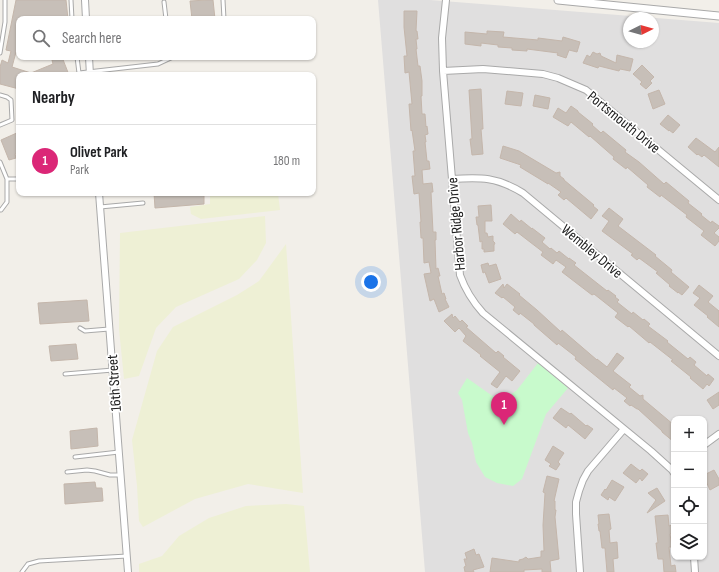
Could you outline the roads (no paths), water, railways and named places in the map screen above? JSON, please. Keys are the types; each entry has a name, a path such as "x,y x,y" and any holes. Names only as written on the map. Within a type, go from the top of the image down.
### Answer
{"street":[{"path":"85,0 86,16"},
{"name":"Harbor Ridge Drive","path":"446,0 442,38 443,71 460,276 464,286 477,307 495,323 671,468"},
{"path":"558,0 719,16"},
{"path":"89,60 90,72"},
{"name":"Portsmouth Drive","path":"443,71 483,69 543,74 558,78 586,90 719,200"},
{"name":"Wembley Drive","path":"452,179 476,177 492,179 502,182 523,193 719,356"},
{"name":"16th Street","path":"99,196 128,572"},
{"path":"580,572 576,514 576,502 579,491 588,471 624,429"},
{"path":"707,443 719,434"},
{"path":"694,560 695,572"}],"lane":[{"path":"0,53 5,22 5,0"},
{"path":"71,0 72,16"},
{"path":"223,0 224,16"},
{"path":"164,2 166,16"},
{"path":"77,60 79,72"},
{"path":"98,72 158,64 165,60"},
{"path":"0,95 11,100 12,120 0,125"},
{"path":"0,162 7,179 7,202 0,210"},
{"path":"7,179 16,178"},
{"path":"100,207 143,203"},
{"path":"80,328 85,331 110,329"},
{"path":"65,374 113,370"},
{"path":"75,457 119,452"},
{"path":"67,472 87,470 110,475 121,475"},
{"path":"22,572 28,564 39,561 127,556"}],"place":[{"name":"Olivet Park","path":"504,425"}]}
